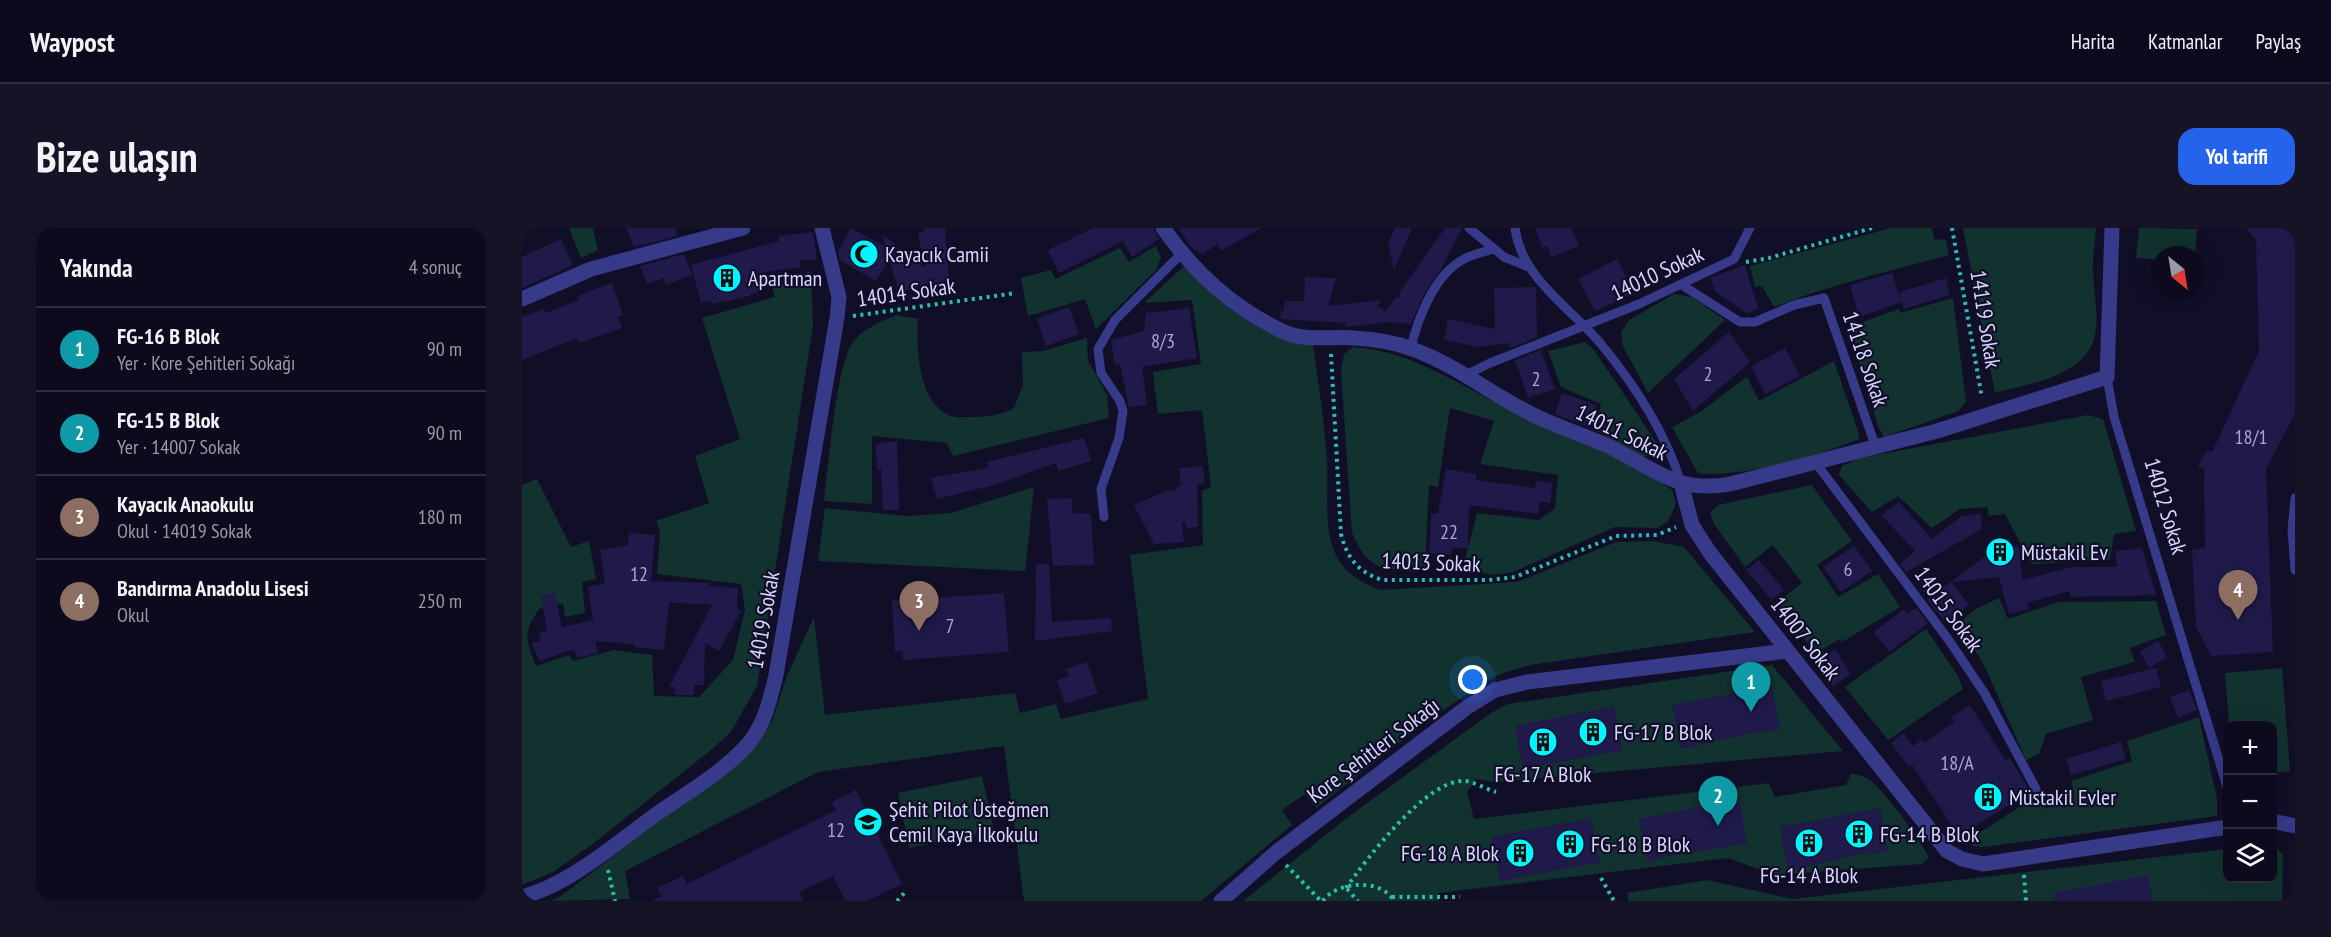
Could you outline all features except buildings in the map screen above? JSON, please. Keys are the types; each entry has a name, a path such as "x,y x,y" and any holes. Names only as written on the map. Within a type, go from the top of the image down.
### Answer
{"street":[{"path":"522,299 612,262 743,228"},
{"name":"14019 Sokak","path":"522,897 568,877 740,752 756,733 766,715 776,675 837,318 839,297 822,228"},
{"name":"14011 Sokak","path":"1163,228 1181,254 1224,297 1283,332 1330,338 1373,340 1411,348 1526,411 1609,446 1657,474 1681,483 1716,486 1815,462 1985,416 2107,377"},
{"name":"14012 Sokak","path":"2107,377 2112,228"},
{"name":"14007 Sokak","path":"1681,483 1688,513 1698,536 1710,553 1947,851 1962,859 1983,864 2022,860 2223,828"},
{"name":"Kore Şehitleri Sokağı","path":"1221,901 1274,854 1466,708 1494,690 1527,682 1787,651"},
{"path":"2277,822 2295,826"}],"lane":[{"name":"14007 Sokak","path":"1469,228 1493,249 1531,268 1615,362 1658,431 1681,483"},
{"path":"1515,228 1516,238 1531,268"},
{"path":"1734,259 1749,236 1750,228"},
{"path":"1411,348 1418,321 1428,299 1454,267 1466,258 1493,249"},
{"path":"1104,517 1101,489 1119,438 1123,411 1120,401 1101,373 1098,349 1115,320 1181,254"},
{"name":"14010 Sokak","path":"1464,376 1490,363 1585,327 1682,285 1734,259"},
{"name":"14118 Sokak","path":"1682,285 1740,322 1755,322 1794,305 1824,297 1875,445"},
{"name":"14012 Sokak","path":"2107,377 2114,417 2223,775"},
{"name":"14015 Sokak","path":"1815,462 1954,648 1990,702 2036,789"},
{"path":"2295,498 2292,530 2295,570"}],"path":[{"name":"14010 Sokak","path":"1734,259 1757,261 1872,228"},
{"name":"14119 Sokak","path":"1952,228 1985,416"},
{"name":"14014 Sokak","path":"837,318 1016,293"},
{"name":"14013 Sokak","path":"1330,338 1341,534 1345,552 1369,576 1382,580 1489,580 1515,577 1616,536 1666,532 1681,522 1688,513"},
{"path":"1346,888 1390,830 1436,790 1464,781 1496,792"},
{"path":"604,852 615,901"},
{"path":"1274,854 1322,901 1333,891 1367,883 1393,899 1460,897"},
{"path":"2022,860 2026,901"},
{"path":"1601,879 1614,901"},
{"path":"1346,888 1358,901"},
{"path":"897,901 907,890"}],"green space":[{"path":"569,228 593,228 598,250 581,258"},
{"path":"1891,228 1932,228 1934,239 1946,240 1949,255 1838,285 1774,307 1762,286 1755,287 1750,266"},
{"path":"1963,228 2096,228 2093,268 2096,331 2093,343 2076,364 2045,380 1995,393"},
{"path":"2139,228 2197,229 2196,246 2151,246 2151,259 2136,258"},
{"path":"1156,246 1161,258 1156,270 1096,329 1085,299 1028,316 1021,278 1051,270 1055,279 1120,248 1129,262"},
{"path":"1184,266 1242,317 1275,334 1313,344 1326,447 1327,508 1331,542 1343,566 1359,580 1380,590 1517,582 1616,542 1653,541 1684,547 1755,632 1530,665 1503,673 1484,682 1418,728 1316,808 1305,794 1282,810 1292,825 1201,901 1024,901 1004,746 818,772 625,871 630,899 550,901 561,896 751,751 772,721 787,676 814,617 825,715 1015,693 1020,713 1056,704 1061,719 1148,699 1130,555 1203,545 1202,491 1211,487 1202,410 1158,414 1153,372 1201,364 1192,300 1144,303"},
{"path":"811,271 813,326 757,686 731,732 711,750 594,843 553,872 522,885 522,485 537,479 571,547 589,541 596,579 582,582 585,613 565,617 563,603 539,609 530,625 527,637 536,666 569,655 573,661 614,650 652,655 654,696 699,697 733,660 745,610 741,584 657,574 660,531 656,521 709,503 695,456 740,439 702,318 775,297 771,284"},
{"path":"1674,294 1692,297 1725,320 1648,393 1623,346 1621,333 1629,320"},
{"path":"1953,298 1966,402 1958,411 1884,437 1878,426 1849,327 1899,309 1900,313"},
{"path":"897,315 918,319 919,361 922,376 933,402 943,412 955,417 989,416 1014,408 1023,385 1022,352 1043,351 1087,338 1088,361 1107,395 1109,418 953,456 947,443 872,436 872,504 824,501 837,398 845,359 851,345 860,335"},
{"path":"1585,342 1594,350 1656,442 1654,457 1640,456 1595,430 1601,404 1561,387 1548,351"},
{"path":"1353,347 1376,350 1419,364 1521,415 1636,468 1672,490 1676,502 1668,521 1658,528 1615,527 1513,572 1492,575 1463,568 1477,513 1539,520 1555,508 1558,475 1480,464 1494,421 1450,408 1438,487 1429,485 1425,569 1400,570 1380,567 1365,556 1352,533 1341,371 1344,354"},
{"path":"1834,361 1859,439 1823,452 1756,469 1715,474 1698,473 1672,427 1700,412 1747,377 1759,401"},
{"path":"2088,415 2103,419 2136,531 2114,534 2110,560 2031,564 2005,514 1989,516 1987,507 1960,509 1932,528 1898,496 1872,512 1839,475 1842,466 1860,458"},
{"path":"1812,485 1852,541 1817,565 1838,597 1878,574 1900,607 1842,642 1840,639 1816,653 1775,604 1802,583 1773,545 1745,567 1714,524 1710,512 1718,505"},
{"path":"1034,487 1025,571 818,561 825,508 907,516 951,513"},
{"path":"1999,598 2008,619 2059,602 2156,601 2166,635 2130,648 2135,662 2081,677 2093,720 2046,734 2039,754 2026,760 1985,667 1959,623 1974,610"},
{"path":"1926,629 1958,676 1963,689 1888,740 1845,687"},
{"path":"1772,665 1843,751 1495,782 1476,779 1467,792 1474,819 1769,783 1775,797 1846,785 1851,774 1854,774 1870,780 1894,806 1929,857 1922,864 1771,874 1728,858 1438,893 1439,901 1243,901 1348,817 1491,713 1508,704"},
{"path":"2282,668 2290,771 2277,773 2277,721 2229,721 2225,673"},
{"path":"2199,717 2217,799 2217,816 1983,847 1973,846 1968,840 2034,798 2042,795 2046,809 2075,798 2071,781 2132,761 2127,741"},
{"path":"982,776 994,831 909,848 898,793"},
{"path":"2277,848 2283,855 2282,901 1628,901 1627,893 1707,880 1793,899 2223,849 2223,883 2277,883"}],"place":[{"name":"Kayacık Camii","path":"864,254"},
{"name":"Apartman","path":"727,278"},
{"name":"Müstakil Ev","path":"2000,552"},
{"name":"Bandırma Anadolu Lisesi","path":"2238,620"},
{"name":"Kayacık Anaokulu","path":"919,631"},
{"name":"FG-16 B Blok","path":"1751,712"},
{"name":"FG-17 B Blok","path":"1593,732"},
{"name":"FG-17 A Blok","path":"1543,742"},
{"name":"Müstakil Evler","path":"1988,797"},
{"name":"Şehit Pilot Üsteğmen Cemil Kaya İlkokulu","path":"868,822"},
{"name":"FG-15 B Blok","path":"1718,826"},
{"name":"FG-14 B Blok","path":"1859,834"},
{"name":"FG-14 A Blok","path":"1809,843"},
{"name":"FG-18 B Blok","path":"1570,844"},
{"name":"FG-18 A Blok","path":"1520,853"}]}
